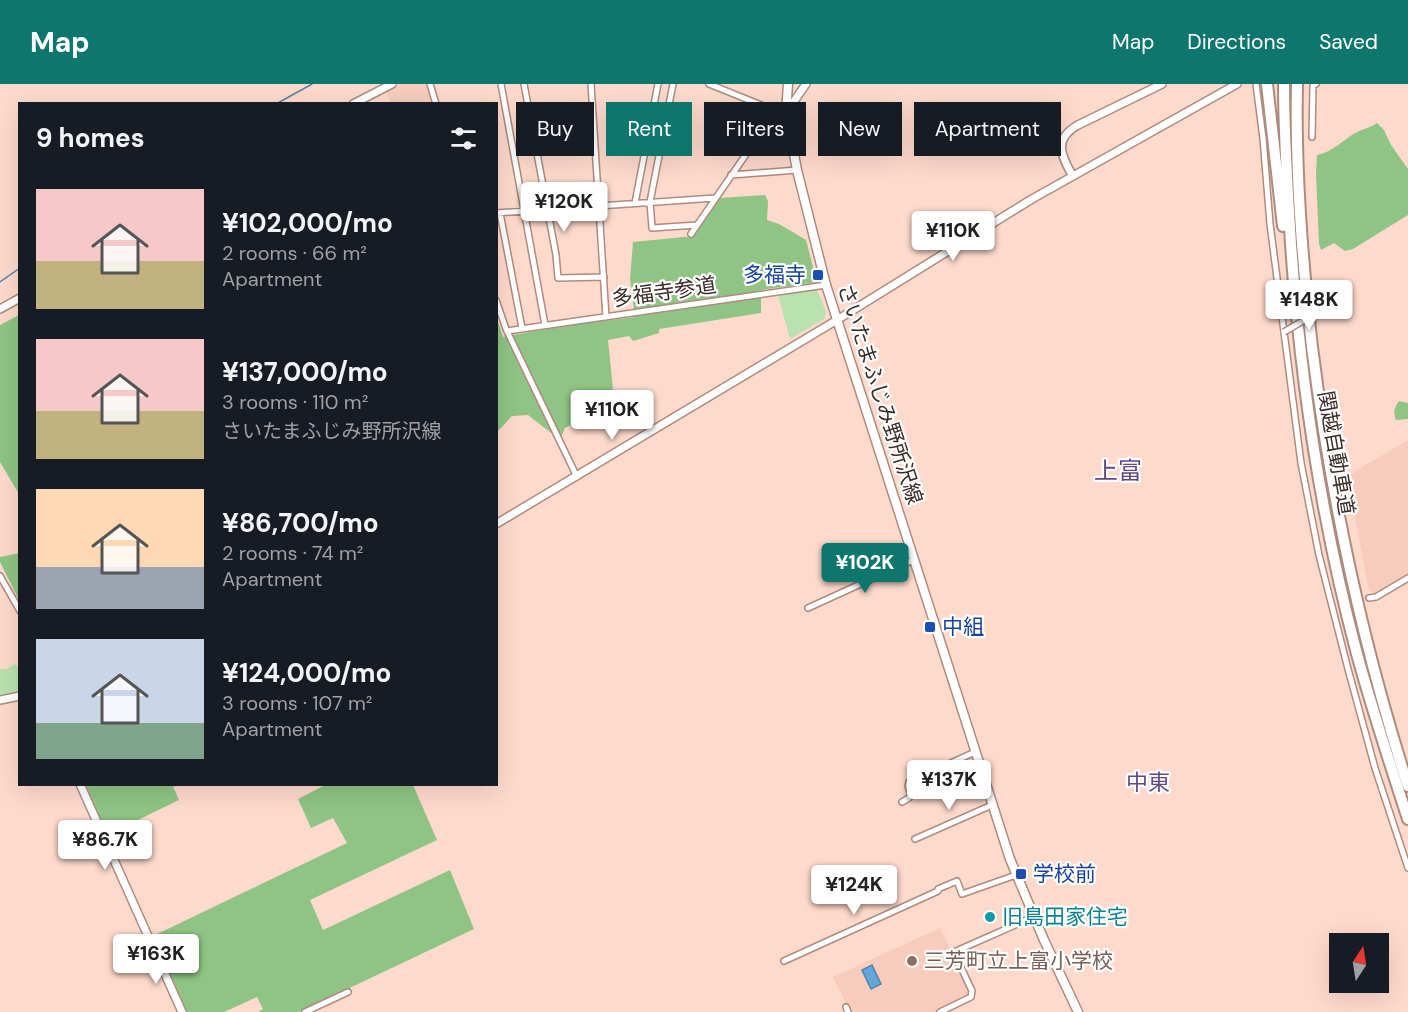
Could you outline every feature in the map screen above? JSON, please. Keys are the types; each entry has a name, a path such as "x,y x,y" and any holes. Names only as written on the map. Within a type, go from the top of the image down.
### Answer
{"highway":[{"path":"1267,84 1295,303"},
{"name":"関越自動車道","path":"1284,84 1285,152 1295,303 1308,408 1321,487 1357,652 1388,760 1408,819"},
{"name":"関越自動車道","path":"1297,84 1303,262 1319,403 1332,485 1364,631 1378,688 1408,786"}],"main road":[{"name":"さいたまふじみ野所沢線","path":"787,102 788,84"},
{"name":"さいたまふじみ野所沢線","path":"794,156 826,285 992,805 1033,917 1078,1012"}],"street":[{"path":"358,102 392,84"},
{"path":"430,84 435,102"},
{"path":"501,84 545,325"},
{"path":"525,84 528,102"},
{"path":"591,84 592,102"},
{"path":"655,102 658,84"},
{"path":"669,102 673,84"},
{"path":"709,84 754,102"},
{"path":"794,102 806,84"},
{"path":"1072,175 1061,151 1063,139 1070,131 1162,84"},
{"path":"498,523 837,320 1072,175 1238,84"},
{"path":"1256,84 1295,428 1321,554 1375,768 1408,868"},
{"path":"1312,137 1312,94 1313,86 1316,84"},
{"path":"594,138 606,317"},
{"path":"537,156 556,255 558,278 604,277"},
{"path":"635,203 644,156"},
{"path":"659,156 650,202 652,228 697,225"},
{"path":"691,234 743,156"},
{"path":"730,174 797,170"},
{"path":"522,328 498,213 715,198"},
{"name":"多福寺参道","path":"507,331 826,285"},
{"path":"0,309 18,299"},
{"path":"498,306 507,331 577,477"},
{"path":"1284,332 1323,309"},
{"path":"808,608 913,560"},
{"path":"0,576 18,607"},
{"path":"1369,598 1376,597 1408,578"},
{"path":"0,700 18,696"},
{"path":"902,802 911,794 909,782 975,752"},
{"path":"81,786 182,1012"},
{"path":"915,839 992,805"},
{"path":"784,961 957,881 962,894 1016,875"},
{"path":"940,1012 971,997 972,991 954,952 1033,917"},
{"path":"305,1012 348,992"}],"shaded area":[{"path":"401,84 428,84 434,102 391,102 386,92"},
{"path":"1408,440 1408,574 1376,594 1369,591 1347,476"},
{"name":"三芳町立上富小学校","path":"940,928 971,991 969,997 936,1012 850,1012 833,977"}],"green space":[{"path":"1377,123 1384,130 1391,145 1408,169 1408,215 1353,249 1345,251 1334,243 1321,250 1317,155"},
{"path":"765,195 768,201 767,220 779,224 806,240 817,282 761,290 761,313 659,329 659,333 633,341 629,336 608,340 613,389 607,404 565,428 560,440 528,415 512,416 498,431 498,322 503,337 569,325 635,317 630,279 633,242 694,236 720,198"},
{"path":"817,289 826,312 824,319 790,339 778,295"},
{"path":"18,316 18,492 0,462 0,325"},
{"path":"1399,401 1408,403 1408,419 1396,420 1394,410"},
{"path":"18,553 18,598 0,562 0,557"},
{"path":"15,664 18,666 18,691 0,696 0,669 6,669"},
{"path":"86,786 176,786 173,787 179,800 107,835"},
{"path":"323,786 413,786 437,840 310,900 323,930 450,870 474,929 299,1012 258,1012 263,1009 257,997 224,1012 187,1012 153,936 347,843 333,818 311,828 298,799"}],"water":[{"path":"872,965 881,984 871,989 862,970"}],"waterway":[{"path":"280,102 312,84"},
{"path":"0,282 18,269"}],"place":[{"name":"多福寺","path":"818,275"},
{"name":"中組","path":"930,627"},
{"name":"学校前","path":"1021,874"},
{"name":"旧島田家住宅","path":"990,917"},
{"name":"三芳町立上富小学校","path":"912,961"}],"district":[{"name":"上富","path":"1118,470"},
{"name":"中東","path":"1148,782"}]}
